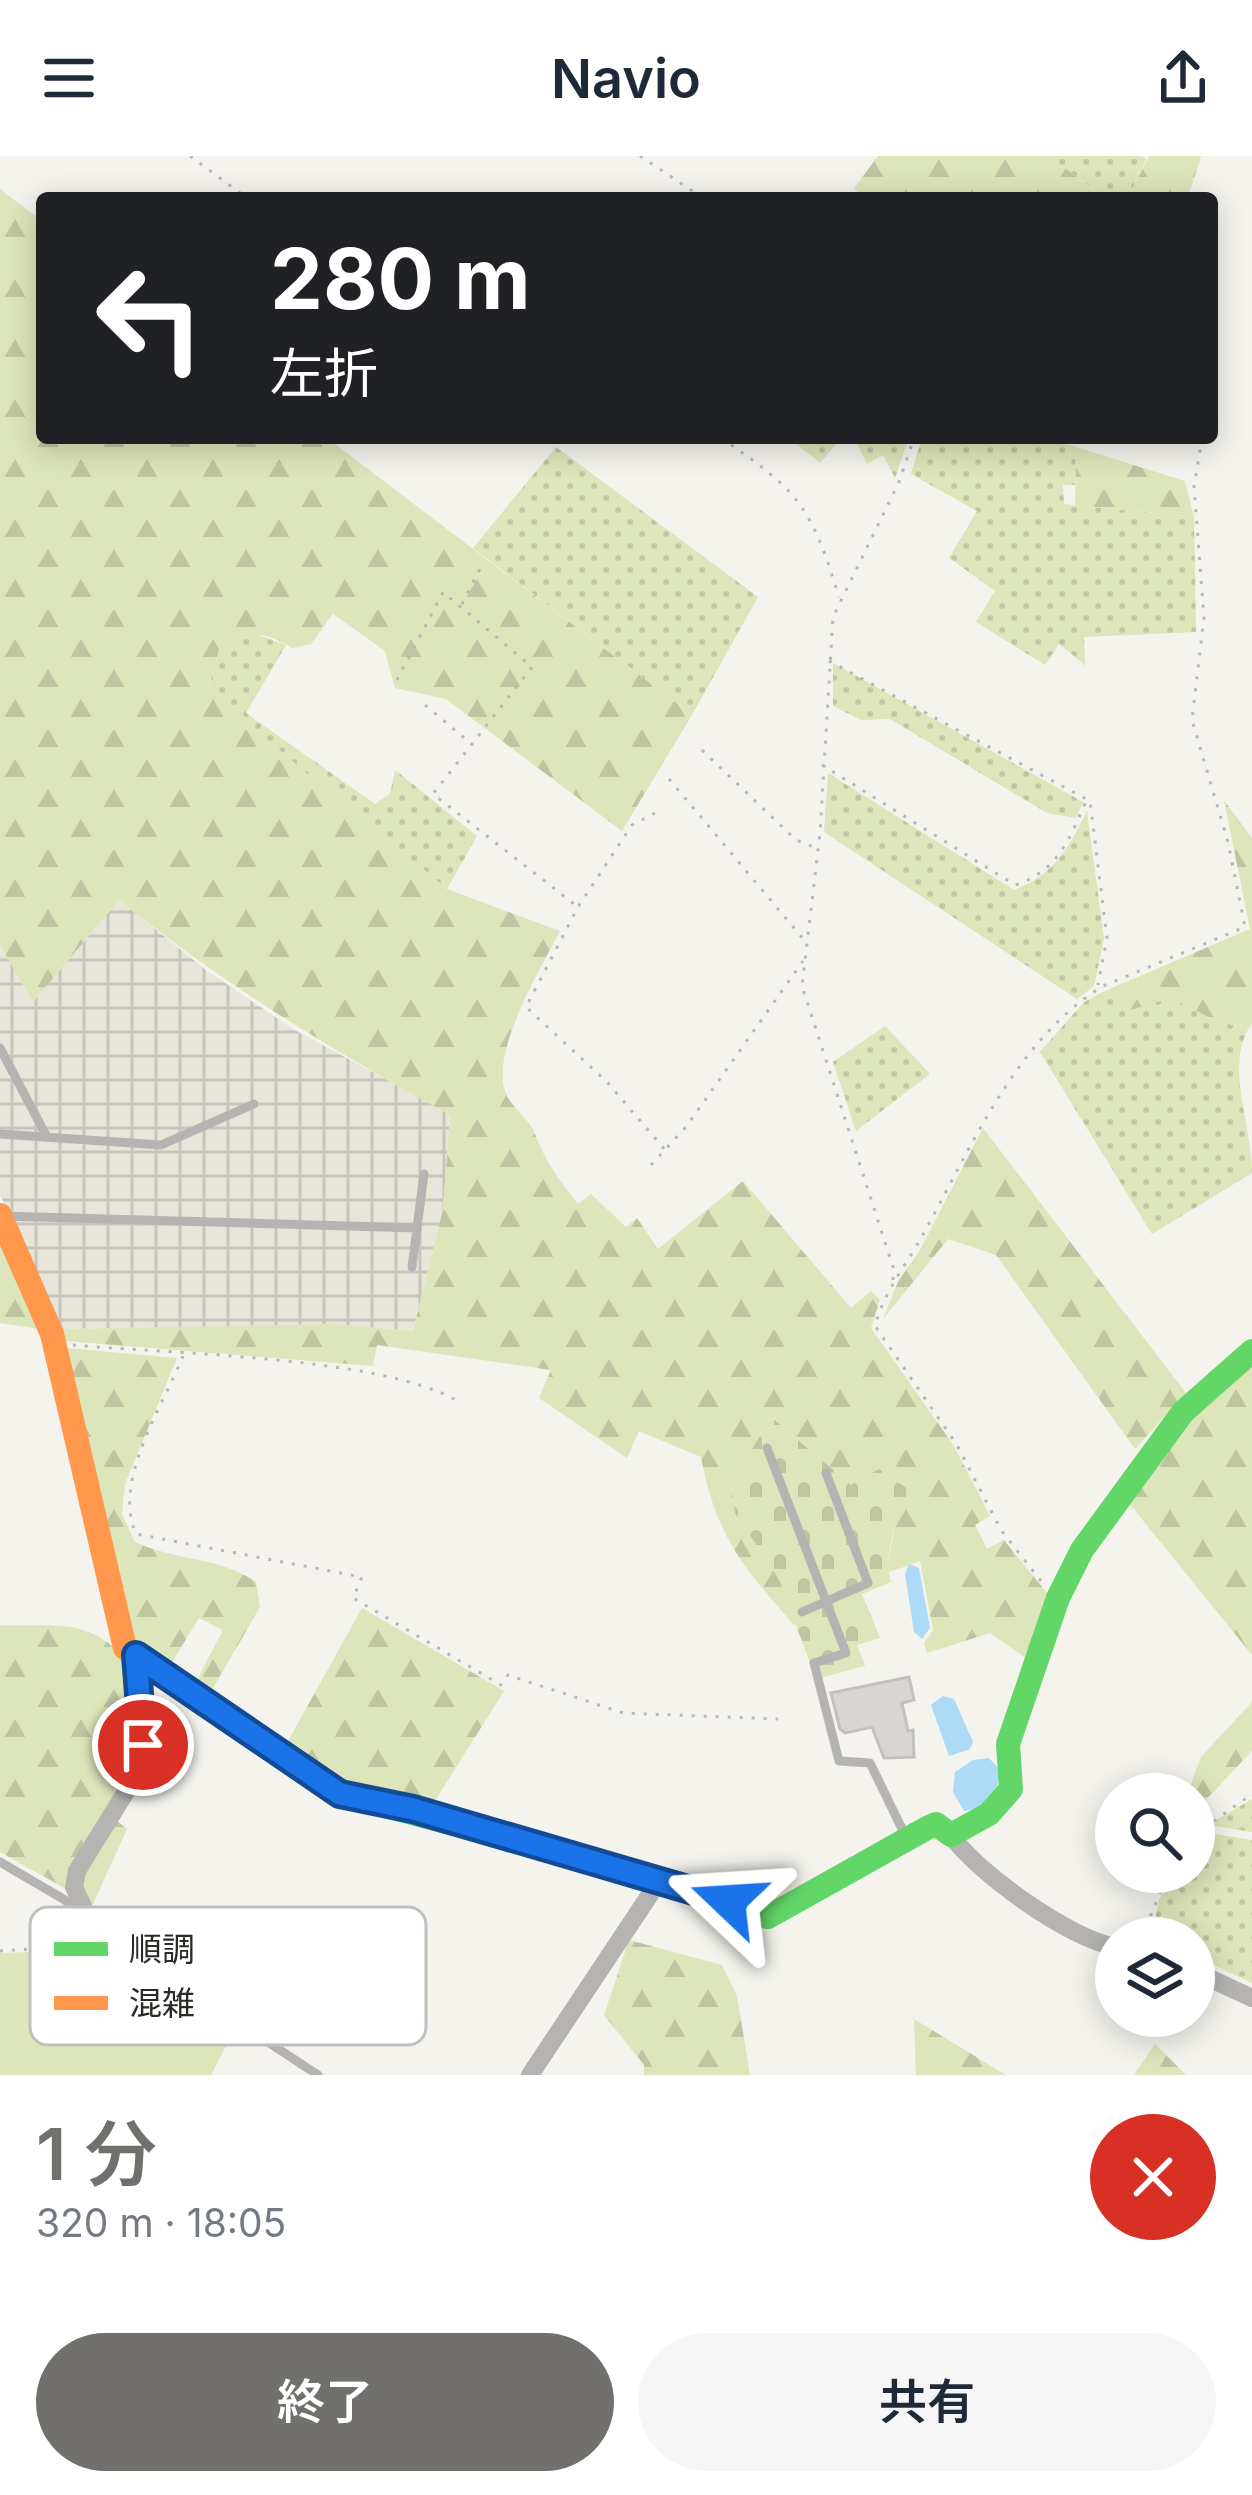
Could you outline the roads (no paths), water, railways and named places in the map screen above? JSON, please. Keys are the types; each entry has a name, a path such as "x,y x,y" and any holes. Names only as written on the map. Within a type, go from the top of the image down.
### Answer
{"street":[{"path":"0,1215 54,1343 125,1648 340,1794 413,1809 558,1856 661,1878 768,1917 936,1824 951,1835 966,1857 1064,1924 1095,1938"},
{"path":"951,1835 989,1814 1011,1789 1008,1744 1058,1598 1082,1550 1183,1412 1252,1351"},
{"path":"83,1907 74,1887 77,1871 132,1782 143,1745 136,1655"},
{"path":"530,2075 661,1878"},
{"path":"1215,1981 1252,1998"}],"lane":[{"path":"0,1048 47,1137"},
{"path":"0,1134 161,1145 254,1104"},
{"path":"412,1267 424,1174"},
{"path":"0,1215 417,1228"},
{"path":"767,1448 821,1600 846,1653 814,1663 838,1761 870,1763 908,1840"},
{"path":"802,1612 868,1583 826,1473"},
{"path":"0,1862 72,1907"},
{"path":"273,2045 318,2075"}],"water":[{"path":"909,1564 919,1568 930,1628 922,1639 914,1632 905,1574"},
{"path":"943,1696 954,1699 973,1742 970,1749 949,1756 931,1705"},
{"path":"989,1758 1000,1770 994,1793 979,1807 964,1811 953,1792 955,1772 973,1760"}]}
